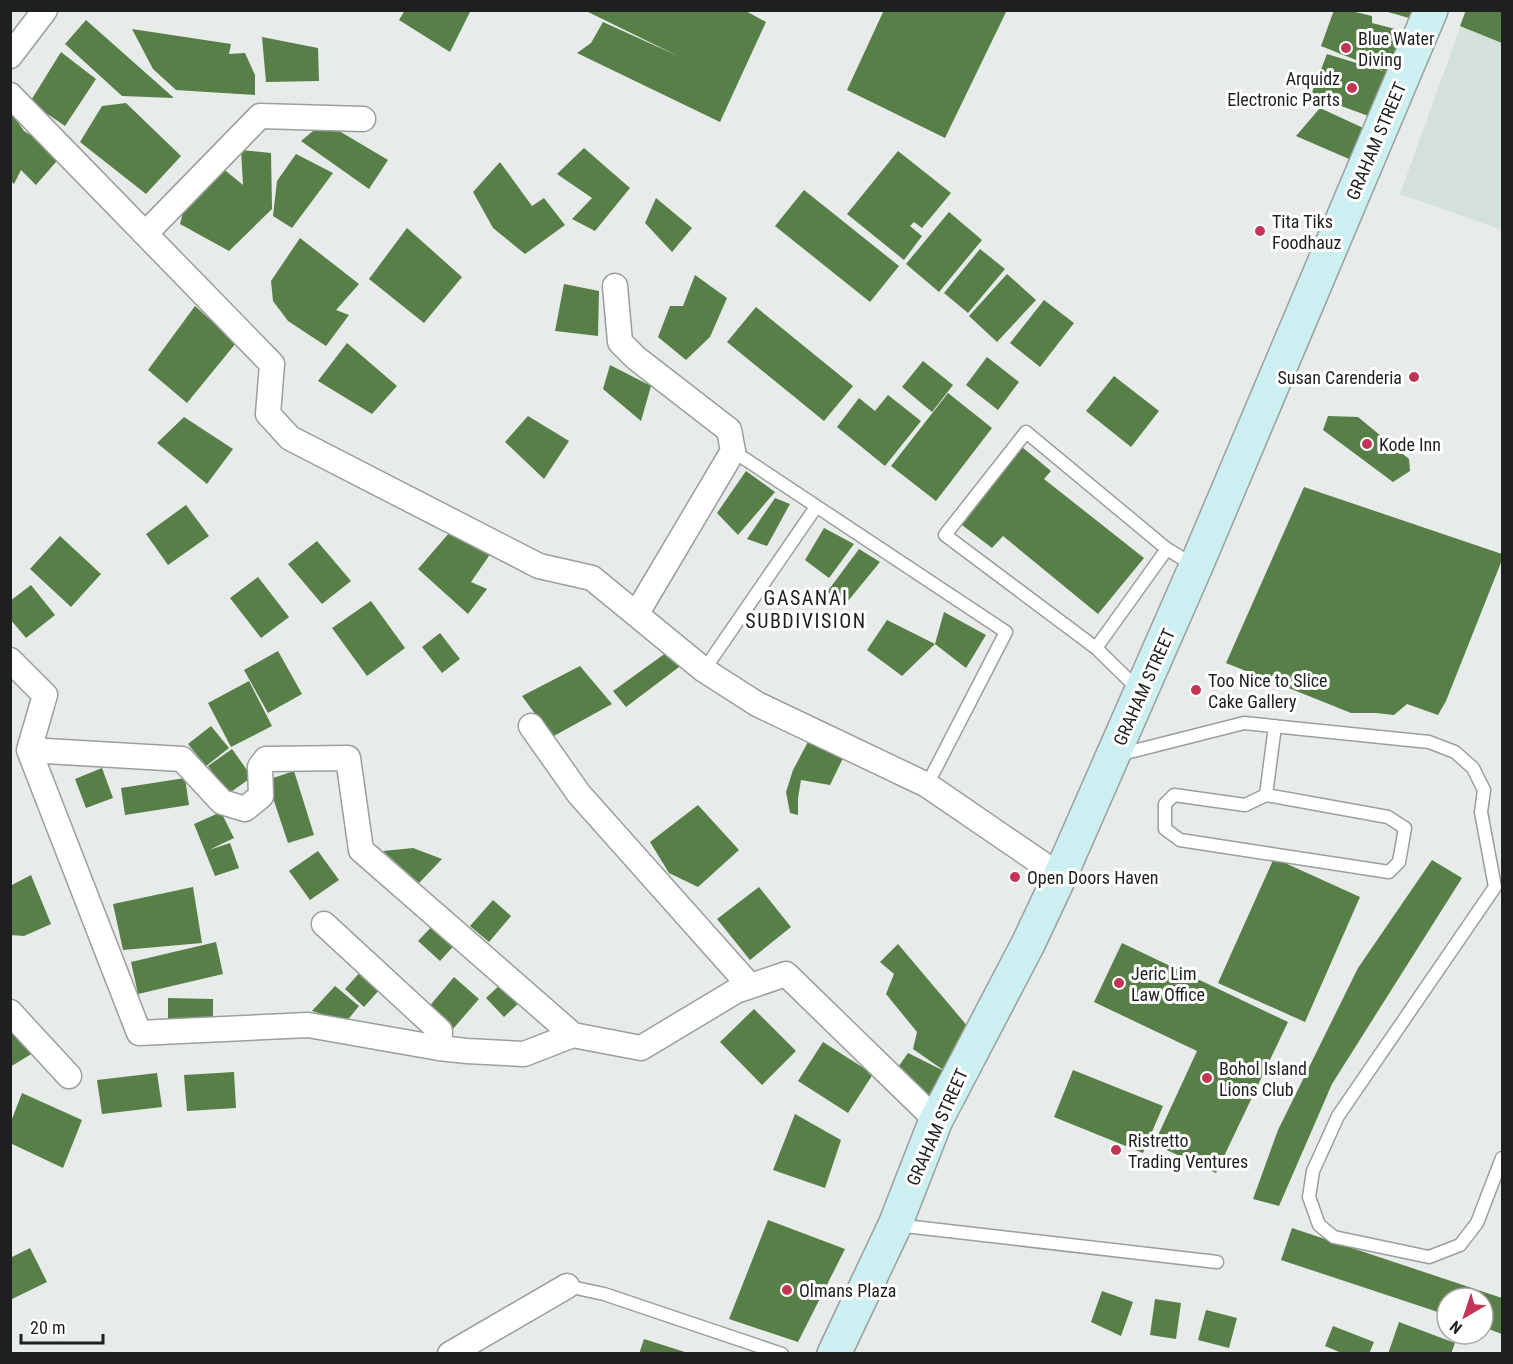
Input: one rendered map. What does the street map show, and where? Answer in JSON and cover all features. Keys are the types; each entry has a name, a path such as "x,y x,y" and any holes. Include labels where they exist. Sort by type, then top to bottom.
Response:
{"main road":[{"name":"GRAHAM STREET","path":"834,1353 895,1225 936,1120 1028,944 1060,876 1196,566 1431,10"}],"street":[{"path":"10,56 45,10"},
{"path":"10,95 272,364 268,414 291,438 539,566 592,578 704,670 756,704 927,785 1060,876"},
{"path":"146,233 260,116 363,119"},
{"path":"615,286 620,342 636,358 729,430 733,452 637,613"},
{"path":"10,660 45,695 29,750 139,1033 308,1025 439,1048 524,1053 573,1035"},
{"path":"531,726 579,794 750,986"},
{"path":"29,750 182,759 222,802 245,809 261,796 260,767 266,759 348,758 361,850 573,1035 641,1048 736,991 786,974 936,1120"},
{"path":"324,924 440,1031 439,1048"},
{"path":"10,1012 69,1076"},
{"path":"450,1353 567,1286"}],"lane":[{"path":"1140,692 1096,648 945,535 1026,432 1167,549 1196,566"},
{"path":"733,452 1006,632 927,785"},
{"path":"704,670 816,507"},
{"path":"1096,648 1167,549"},
{"path":"1113,756 1244,723 1429,742 1455,752 1473,768 1484,790 1481,812 1499,887 1338,1116 1312,1171 1309,1197 1319,1225 1334,1237 1429,1257 1460,1245 1477,1223 1503,1158"},
{"path":"1266,795 1275,726"},
{"path":"1174,795 1245,805 1266,795 1388,817 1405,828 1399,862 1389,872 1180,840 1165,829 1165,804 1174,795"},
{"path":"895,1225 1217,1262"},
{"path":"567,1286 604,1294 782,1353"}],"shaded area":[{"path":"1466,11 1502,11 1502,230 1400,194"}],"building":[{"path":"405,10 471,10 450,52 399,20"},
{"path":"584,10 744,10 766,22 720,122 577,53 591,43 603,22 678,56"},
{"path":"884,10 1007,10 945,138 847,90"},
{"path":"1334,10 1347,10 1372,16 1372,23 1411,33 1374,118 1311,95 1327,54 1386,72 1321,46"},
{"path":"1381,10 1413,10 1409,18"},
{"path":"1466,10 1502,10 1502,43 1460,26"},
{"path":"86,20 174,98 122,96 65,44"},
{"path":"132,29 231,44 229,54 245,53 255,75 255,95 176,90 153,69"},
{"path":"262,37 318,48 319,81 266,82"},
{"path":"61,52 96,79 65,126 30,102"},
{"path":"126,103 181,156 146,194 80,142 102,106"},
{"path":"1320,108 1372,132 1349,159 1296,136"},
{"path":"10,111 24,131 62,155 36,185 21,170 14,184 10,180"},
{"path":"324,122 388,160 369,189 301,141"},
{"path":"584,148 630,188 595,231 572,219 592,198 557,174"},
{"path":"241,150 271,153 272,209 229,251 180,224 186,201 221,167 243,185"},
{"path":"898,151 951,193 922,228 914,222 910,226 922,236 904,260 847,214"},
{"path":"296,154 333,173 292,228 273,216 277,181"},
{"path":"500,162 532,206 544,198 565,225 525,254 493,228 473,192"},
{"path":"804,190 899,266 870,302 775,226"},
{"path":"656,198 692,228 672,252 645,223"},
{"path":"949,212 982,240 939,292 906,264"},
{"path":"407,228 462,277 424,323 369,279"},
{"path":"300,238 359,284 336,310 349,315 326,346 288,321 273,301 271,281"},
{"path":"980,249 1005,269 968,313 944,293"},
{"path":"1007,274 1036,300 997,342 969,316"},
{"path":"695,275 727,298 710,337 686,360 658,337 670,306 683,306"},
{"path":"564,284 599,291 598,336 555,331"},
{"path":"1044,300 1074,323 1040,367 1010,343"},
{"path":"195,306 236,343 187,403 148,370"},
{"path":"756,307 853,386 824,421 727,342"},
{"path":"347,343 397,386 372,414 318,381"},
{"path":"987,357 1019,382 998,410 966,385"},
{"path":"923,361 953,385 932,412 902,387"},
{"path":"610,365 651,386 641,421 603,389"},
{"path":"1114,376 1159,411 1131,447 1086,411"},
{"path":"948,393 992,428 936,501 891,466"},
{"path":"888,395 921,421 885,466 837,427 859,398 875,411"},
{"path":"528,416 569,441 544,479 505,442"},
{"name":"Kode Inn","path":"1328,416 1358,417 1409,459 1410,471 1393,482 1323,430"},
{"path":"184,417 233,449 207,484 157,443"},
{"path":"1022,447 1051,471 1044,479 1144,558 1098,614 1003,536 992,548 962,525"},
{"path":"746,471 775,492 738,535 717,513"},
{"path":"1304,487 1502,554 1502,560 1446,701 1438,715 1407,704 1394,715 1351,713 1226,663"},
{"path":"775,498 790,504 767,546 747,539"},
{"path":"186,505 209,536 168,565 146,534"},
{"path":"824,528 854,544 829,578 805,560"},
{"path":"450,532 493,550 471,582 487,589 468,614 418,569"},
{"path":"60,536 101,574 71,607 30,569"},
{"path":"317,541 351,581 322,604 288,564"},
{"path":"859,549 880,562 848,601 827,592"},
{"path":"258,577 289,617 261,638 230,598"},
{"path":"31,585 55,615 26,638 10,619 10,601"},
{"path":"371,601 405,648 367,676 332,628"},
{"path":"944,612 986,635 966,668 935,644"},
{"path":"887,620 935,644 902,676 867,650"},
{"path":"440,633 460,659 442,673 422,647"},
{"path":"670,650 683,664 626,707 613,691"},
{"path":"278,651 302,694 268,713 244,670"},
{"path":"580,666 612,704 552,737 522,696"},
{"path":"249,681 272,726 231,747 208,703"},
{"path":"211,726 229,748 206,766 188,744"},
{"path":"810,738 845,754 830,785 801,780 798,815 790,813 786,792 793,770"},
{"path":"232,749 252,777 228,794 208,766"},
{"path":"102,768 113,798 86,808 75,779"},
{"path":"294,771 314,835 288,843 267,780"},
{"path":"185,778 189,805 125,815 121,788"},
{"path":"698,805 739,850 698,887 669,873 650,842"},
{"path":"221,812 234,838 209,850 230,843 239,868 215,876 194,824"},
{"path":"413,848 442,859 419,883 383,851"},
{"path":"318,851 339,880 310,900 289,871"},
{"path":"1274,858 1360,897 1305,1022 1218,983"},
{"path":"1432,860 1462,878 1332,1084 1279,1206 1253,1199 1278,1130 1358,968"},
{"path":"31,875 51,924 24,936 10,935 10,886"},
{"path":"193,887 202,943 123,950 113,904"},
{"path":"759,887 791,927 750,960 717,919"},
{"path":"493,900 511,916 489,942 470,926"},
{"path":"438,920 459,940 440,961 418,941"},
{"path":"216,942 223,974 138,994 131,962"},
{"path":"1122,943 1288,1022 1216,1173 1154,1144 1197,1051 1094,1002"},
{"path":"898,944 969,1028 946,1072 913,1049 917,1032 886,994 894,974 880,962"},
{"path":"362,970 381,988 364,1007 345,989"},
{"path":"454,977 479,999 452,1030 427,1009"},
{"path":"503,982 521,1001 504,1017 486,998"},
{"path":"335,986 359,1006 346,1022 312,1011"},
{"path":"168,998 213,999 213,1020 168,1019"},
{"path":"754,1009 796,1051 762,1085 720,1042"},
{"path":"10,1025 33,1053 10,1067"},
{"path":"823,1042 873,1074 848,1113 798,1081"},
{"path":"908,1053 946,1072 927,1102 896,1070"},
{"path":"1073,1070 1163,1106 1143,1153 1054,1117"},
{"path":"234,1072 236,1108 187,1111 184,1075"},
{"path":"157,1073 162,1107 102,1114 97,1080"},
{"path":"22,1093 82,1120 63,1168 10,1143 10,1124"},
{"path":"795,1114 841,1140 825,1188 773,1170"},
{"path":"768,1220 845,1249 798,1342 729,1319"},
{"path":"1292,1228 1466,1286 1435,1286 1435,1311 1281,1260"},
{"path":"30,1248 47,1282 10,1300 10,1258"},
{"path":"1102,1291 1133,1302 1121,1336 1091,1322"},
{"path":"1495,1296 1502,1298 1502,1334 1495,1331"},
{"path":"1155,1299 1181,1303 1176,1339 1150,1335"},
{"path":"1206,1310 1237,1318 1229,1348 1198,1340"},
{"path":"1399,1322 1435,1336 1435,1346 1454,1346 1451,1354 1388,1354"},
{"path":"1333,1326 1374,1342 1369,1354 1344,1354 1325,1346"},
{"path":"644,1339 688,1353 688,1354 639,1354"}],"place":[{"name":"Blue Water Diving","path":"1346,48"},
{"name":"Arquidz Electronic Parts","path":"1352,88"},
{"name":"Tita Tiks Foodhauz","path":"1260,231"},
{"name":"Susan Carenderia","path":"1414,377"},
{"name":"Kode Inn","path":"1367,444"},
{"name":"Too Nice to Slice Cake Gallery","path":"1196,690"},
{"name":"Open Doors Haven","path":"1015,877"},
{"name":"Jeric Lim Law Office","path":"1119,983"},
{"name":"Bohol Island Lions Club","path":"1207,1078"},
{"name":"Ristretto Trading Ventures","path":"1116,1150"},
{"name":"Olmans Plaza","path":"787,1290"}],"district":[{"name":"GASANAI SUBDIVISION","path":"806,610"}]}
